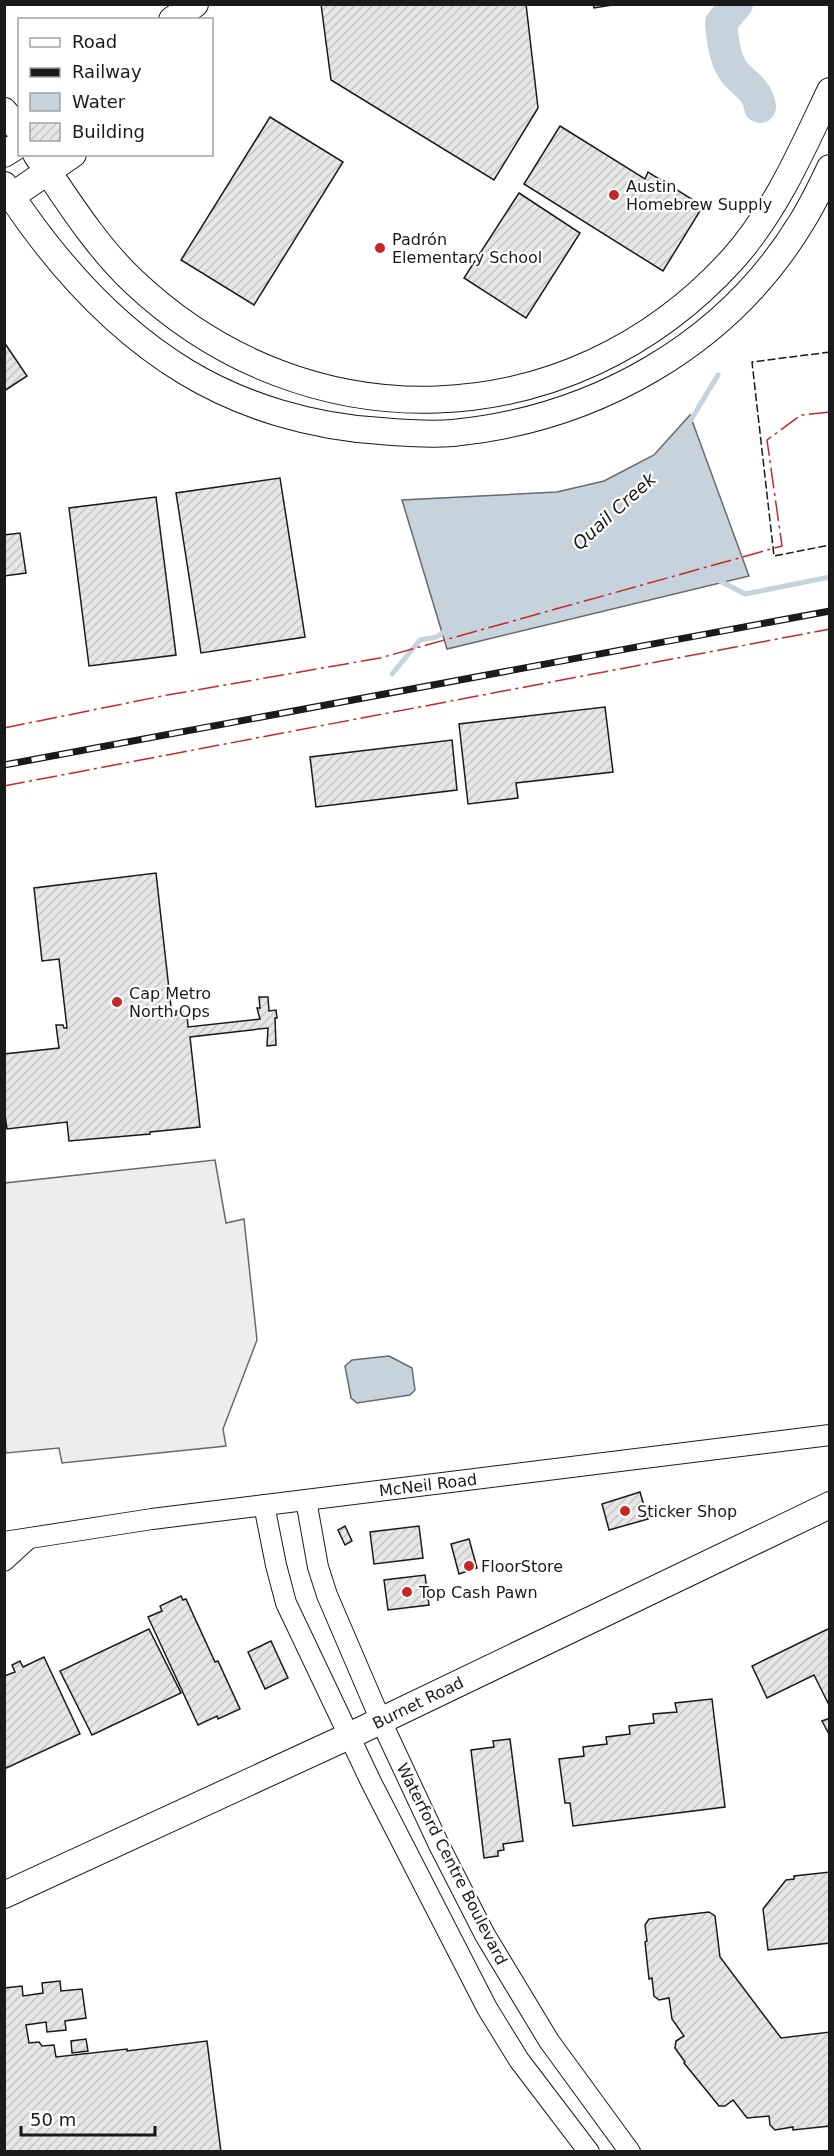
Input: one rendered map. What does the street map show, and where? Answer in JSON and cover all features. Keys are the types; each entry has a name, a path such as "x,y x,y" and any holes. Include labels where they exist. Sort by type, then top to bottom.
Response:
{"main road":[{"path":"175,18 195,4"},
{"path":"193,18 203,4"},
{"path":"42,163 82,221 133,281 204,338 268,370 343,392 368,397 408,400 450,400 488,396 560,377 613,353 682,308 733,258 764,218 790,175 830,91"},
{"path":"4,111 18,128"},
{"path":"4,153 18,145"},
{"path":"66,156 42,163 7,194 72,278 130,333 156,352 195,378 245,401 289,416 335,426 393,432 450,433 520,422 570,409 662,364 697,339 730,310 780,255 807,213 830,168"},
{"path":"764,218 792,237"},
{"path":"706,285 730,310"},
{"path":"335,426 343,392"},
{"name":"Burnet Road","path":"4,1895 350,1736 830,1505"}],"street":[{"name":"McNeil Road","path":"4,1542 152,1519 830,1435"},
{"name":"Waterford Centre Boulevard","path":"306,1500 318,1567 327,1595 381,1721 439,1845 485,1935 549,2041 630,2151"},
{"path":"264,1505 286,1603 446,1930 487,2008 519,2060 589,2151"},
{"path":"4,1561 28,1539"}],"shaded area":[{"path":"215,1160 226,1223 244,1219 257,1340 223,1429 226,1446 62,1463 59,1448 6,1453 4,1438 5,1183"}],"water":[{"path":"690,415 749,576 447,649 402,500 557,492 604,481 654,455"},
{"path":"389,1356 412,1368 415,1390 410,1395 357,1403 351,1398 345,1366 352,1360"}],"building":[{"path":"321,4 526,4 538,108 494,180 331,80"},
{"path":"593,4 619,4 594,8"},
{"path":"270,117 343,162 254,305 181,260"},
{"name":"Austin Homebrew Supply","path":"560,126 645,179 648,172 703,206 663,271 524,184"},
{"path":"519,193 580,233 526,318 464,278"},
{"path":"4,342 27,376 4,391"},
{"path":"280,478 305,637 201,653 176,493"},
{"path":"156,497 176,655 89,666 69,508"},
{"path":"20,533 26,573 4,576 4,535"},
{"path":"605,707 613,772 516,783 518,798 468,804 459,724"},
{"path":"452,740 457,790 316,807 310,757"},
{"name":"Cap Metro North Ops","path":"156,873 172,1016 176,1015 176,1011 183,1011 183,1014 187,1014 188,1027 260,1019 257,1008 260,1008 259,997 268,997 269,1011 276,1010 276,1045 267,1046 268,1028 190,1037 200,1127 69,1141 67,1122 7,1129 4,1108 4,1054 59,1048 56,1025 63,1025 67,1028 59,959 42,961 34,888"},
{"name":"Sticker Shop","path":"640,1492 648,1519 609,1530 602,1504"},
{"path":"345,1526 352,1541 345,1545 338,1530"},
{"path":"419,1526 423,1558 374,1564 370,1532"},
{"path":"469,1539 477,1568 459,1574 451,1544"},
{"name":"Top Cash Pawn","path":"425,1575 429,1605 388,1610 384,1580"},
{"path":"181,1596 183,1600 186,1599 240,1709 198,1725 148,1617 162,1611 160,1606"},
{"path":"830,1628 830,1707 814,1675 767,1698 752,1666"},
{"path":"149,1629 181,1693 92,1735 60,1671"},
{"path":"271,1641 288,1678 265,1689 248,1652"},
{"path":"44,1657 80,1734 4,1769 4,1676 15,1672 12,1665 20,1661 23,1667"},
{"path":"712,1699 725,1807 573,1826 570,1803 565,1803 559,1759 584,1756 583,1747 607,1744 606,1737 630,1734 629,1726 654,1723 653,1714 677,1712 675,1703"},
{"path":"830,1718 830,1736 822,1721"},
{"path":"510,1739 523,1841 503,1844 504,1850 498,1851 498,1856 484,1858 471,1750 494,1747 493,1741"},
{"path":"830,1872 830,1943 768,1950 763,1909 786,1880 794,1879 794,1876"},
{"path":"709,1912 715,1916 720,1957 781,2038 830,2032 830,2126 775,2130 770,2125 769,2116 747,2118 733,2100 725,2106 719,2106 684,2063 675,2048 676,2041 684,2036 672,2019 669,1998 659,2000 654,1996 652,1978 649,1979 645,1925 649,1919"},
{"path":"60,1981 61,1991 82,1989 86,2018 65,2021 66,2030 47,2032 46,2022 26,2025 29,2043 39,2042 42,2046 54,2045 56,2057 207,2041 221,2152 4,2152 4,1988 22,1986 23,1996 43,1993 42,1983"},
{"path":"86,2039 88,2051 72,2053 71,2041"}],"waterway":[{"name":"Quail Creek","path":"737,4 721,23 725,50 733,71 755,94 760,107"},
{"name":"Quail Creek","path":"689,423 718,375"},
{"path":"716,579 745,594 830,577"},
{"name":"Quail Creek","path":"392,674 420,640 437,637 446,630"}],"railway":[{"path":"4,765 830,611"}],"fence":[{"path":"830,352 752,362 774,556 830,545"}],"power":[{"path":"4,728 162,696 380,658 782,546 767,440 801,415 830,412"},
{"path":"4,786 830,629"}],"place":[{"name":"Austin Homebrew Supply","path":"614,195"},
{"name":"Padrón Elementary School","path":"380,248"},
{"name":"Cap Metro North Ops","path":"117,1002"},
{"name":"Sticker Shop","path":"625,1511"},
{"name":"FloorStore","path":"469,1566"},
{"name":"Top Cash Pawn","path":"407,1592"}]}
